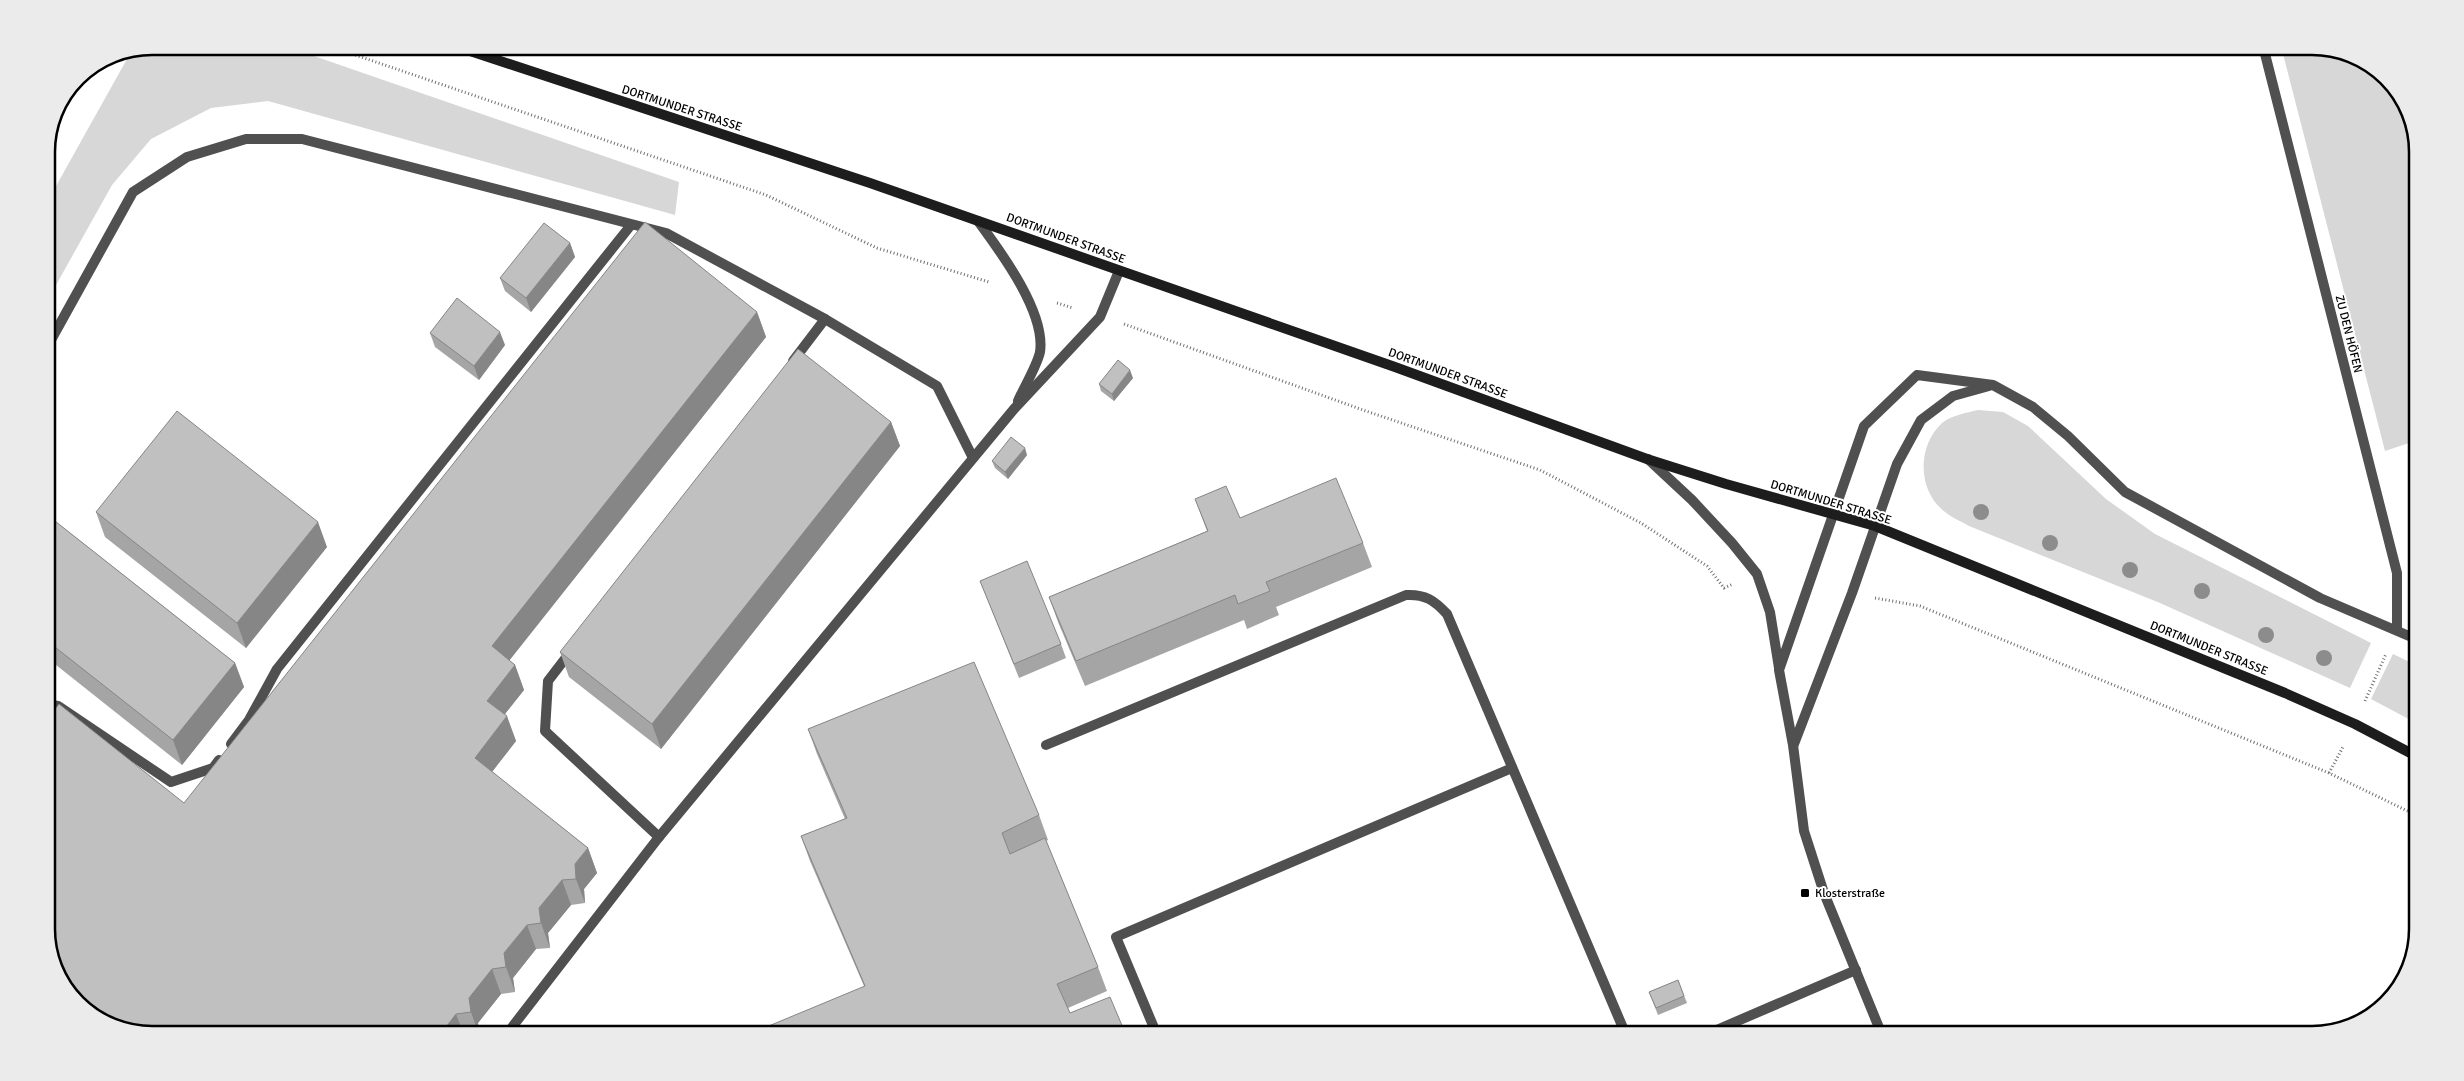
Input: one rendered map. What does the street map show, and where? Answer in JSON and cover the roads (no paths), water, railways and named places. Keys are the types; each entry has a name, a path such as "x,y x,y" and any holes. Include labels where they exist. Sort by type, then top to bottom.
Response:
{"main road":[{"name":"DORTMUNDER STRASSE","path":"482,55 978,221 1395,367 1647,459 1876,526 2286,693 2354,724 2409,753"}],"street":[{"name":"ZU DEN HÖFEN","path":"2265,55 2397,573 2396,630"},
{"path":"55,333 134,192 187,157 246,139 302,139 666,234 825,319 937,386 973,458"},
{"path":"978,221 1000,250 1024,293 1038,324 1040,352 1014,409"},
{"path":"55,706 171,782 213,768 249,720 277,669 630,225"},
{"path":"513,1026 659,837 1014,409 1100,317 1119,271"},
{"path":"789,366 825,319"},
{"path":"1780,670 1864,426 1917,375 1993,384 2033,406 2068,436 2125,492 2320,598 2409,635"},
{"path":"1793,745 1852,593 1897,464 1921,420 1952,396 1993,384"},
{"path":"1647,459 1692,500 1732,543 1757,574 1770,612 1793,745 1804,830 1824,893 1878,1026"},
{"path":"1046,744 1406,595 1422,594 1436,602 1446,614 1622,1026"},
{"path":"578,642 548,681 545,731 659,837"},
{"path":"1153,1026 1116,937 1512,768"},
{"path":"1726,1026 1856,970"}],"place":[{"name":"Klosterstraße","path":"1805,893"}]}
